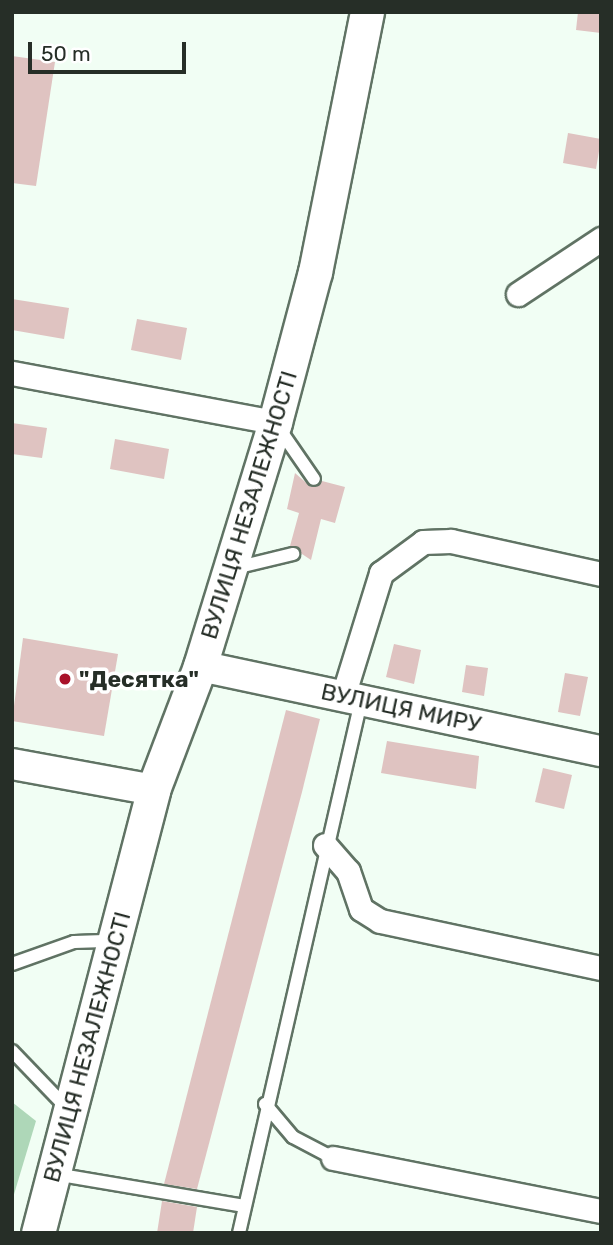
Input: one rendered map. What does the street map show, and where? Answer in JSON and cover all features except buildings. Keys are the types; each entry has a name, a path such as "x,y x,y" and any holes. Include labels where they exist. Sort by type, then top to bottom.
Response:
{"main road":[{"name":"ВУЛИЦЯ НЕЗАЛЕЖНОСТІ","path":"38,1233 116,941 153,790 200,666 275,422 315,272 367,12"}],"street":[{"path":"518,293 601,239"},
{"path":"12,373 275,422"},
{"path":"352,698 381,573 423,542 451,541 601,574"},
{"name":"ВУЛИЦЯ МИРУ","path":"200,666 601,751"},
{"path":"12,764 153,790"},
{"path":"325,845 348,872 361,909 380,921 601,968"},
{"path":"332,1158 601,1211"}],"lane":[{"path":"275,422 314,479"},
{"path":"231,569 293,554"},
{"path":"239,1233 265,1104 325,845 352,698"},
{"path":"12,964 75,942 116,941"},
{"path":"12,1051 53,1087 70,1114"},
{"path":"265,1104 293,1138 332,1158"},
{"path":"54,1174 244,1206"}],"green space":[{"path":"12,1102 36,1121 12,1201"}],"place":[{"name":"\"Десятка\"","path":"65,679"}]}
